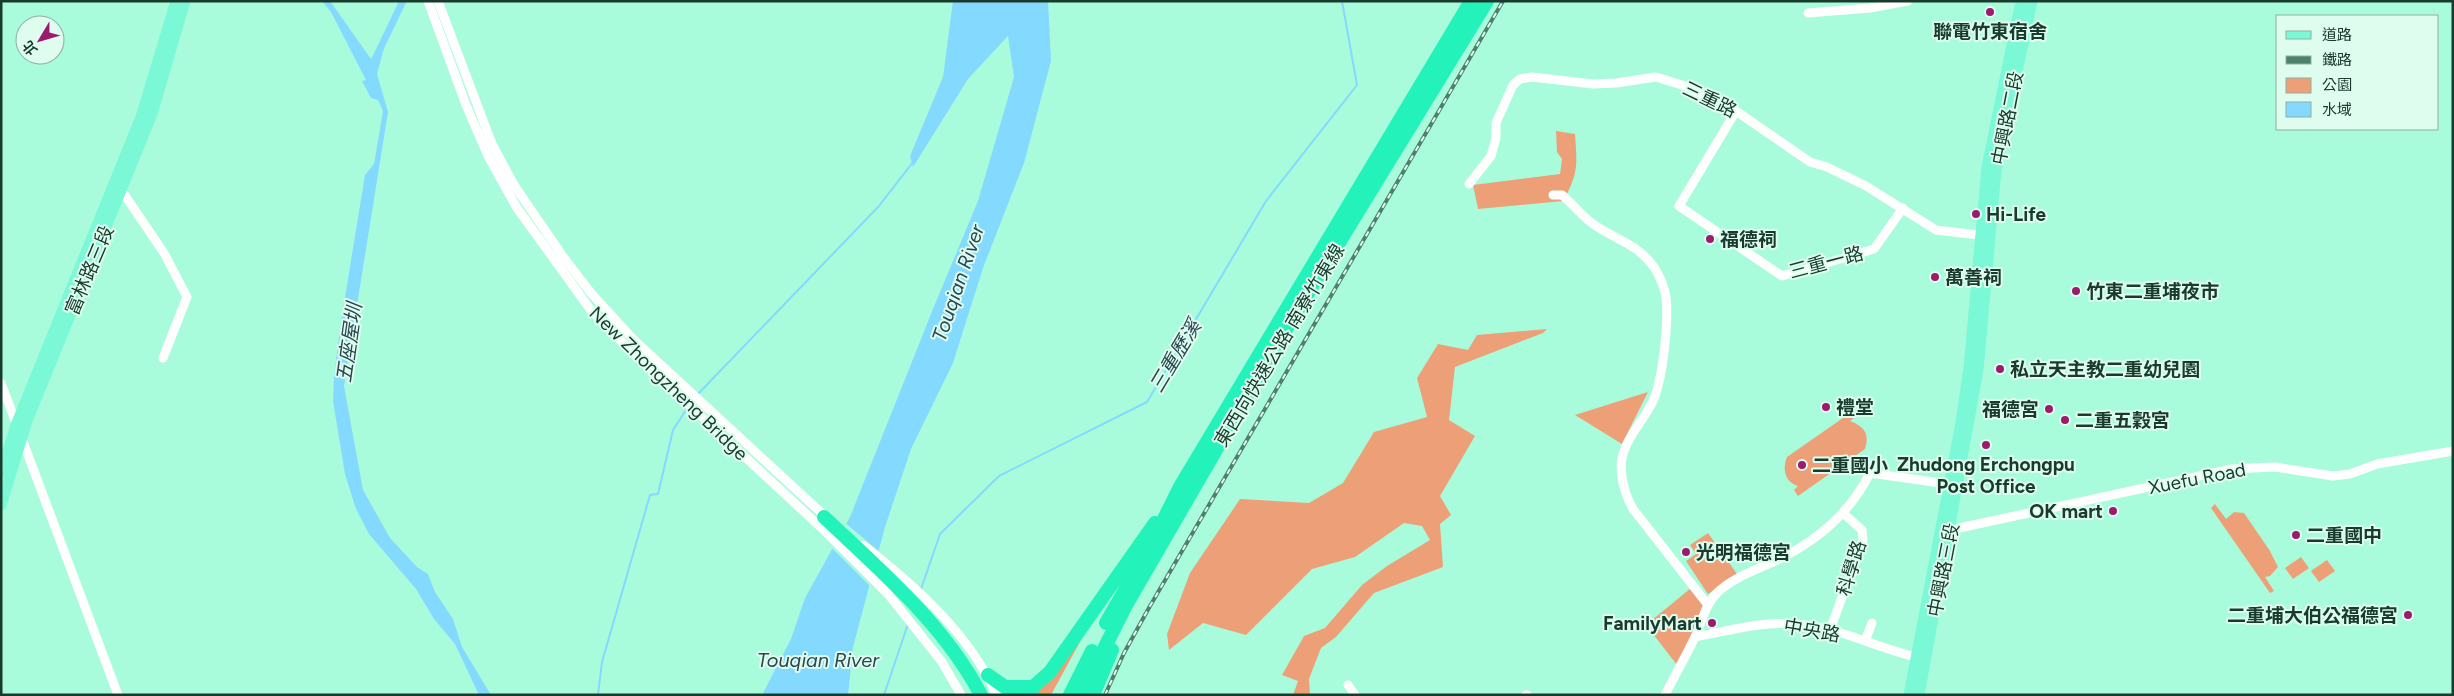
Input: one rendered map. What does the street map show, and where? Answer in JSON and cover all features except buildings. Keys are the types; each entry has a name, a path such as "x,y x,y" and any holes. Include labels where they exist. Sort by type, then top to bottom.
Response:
{"highway":[{"name":"東西向快速公路 南寮竹東線","path":"1070,695 1116,603 1153,541 1181,485 1471,1"},
{"name":"東西向快速公路 南寮竹東線","path":"1081,695 1102,649 1283,334 1487,1"},
{"path":"988,675 1005,687 1029,691 1050,672 1181,485"},
{"path":"824,517 926,616 956,654 981,695"},
{"path":"1093,695 1144,578"}],"main road":[{"path":"172,36 176,1"},
{"path":"172,36 185,1"},
{"path":"1910,695 1921,658 1954,485 1985,236 1987,167 2021,1"},
{"name":"中興路二段","path":"1985,236 1996,170 2032,1"},
{"name":"富林路三段","path":"1,505 22,437 152,114 172,36"},
{"name":"富林路三段","path":"1,473 16,425 118,179 172,36"},
{"path":"1919,695 1921,658"}],"street":[{"name":"New Zhongzheng Bridge","path":"428,1 466,105 488,156 517,208 590,309 631,351 827,533 888,594 942,662 961,695"},
{"name":"New Zhongzheng Bridge","path":"438,1 492,144 514,185 564,258 597,300 633,339 824,517 903,578 961,638 988,675 996,695"},
{"path":"1808,13 1908,1"},
{"name":"三重路","path":"1469,184 1491,156 1496,138 1496,123 1513,86 1520,79 1532,77 1593,84 1616,83 1656,77 1685,86 1736,111 1810,162 1828,167 1866,186 1936,230 1985,236"},
{"name":"三重一路","path":"1736,111 1679,206 1782,276 1874,249 1903,208"},
{"path":"122,191 164,253 187,297 163,358"},
{"path":"1553,195 1562,195 1594,224 1635,247 1649,261 1659,276 1665,292 1667,308 1661,378 1654,400 1622,455 1623,482 1627,499 1633,509 1708,605"},
{"path":"1,383 118,695"},
{"name":"Xuefu Road","path":"1946,529 2232,469 2275,467 2333,476 2350,474 2383,463 2453,451"},
{"path":"1665,695 1695,637 1708,605 1718,592 1734,581 1810,543 1843,513 1860,492 1870,472 1954,485"},
{"name":"科學路","path":"1830,630 1864,540 1862,530 1843,513"},
{"name":"中央路","path":"1695,637 1773,623 1796,624 1830,630 1921,658"},
{"path":"1865,641 1872,623"},
{"path":"1348,685 1355,695"}],"green space":[{"path":"1556,131 1575,134 1576,168 1572,183 1563,201 1478,209 1473,185 1560,174 1562,159 1557,152"},
{"path":"1547,329 1543,333 1455,367 1449,420 1475,436 1440,496 1451,515 1440,524 1443,567 1374,593 1336,637 1321,648 1309,679 1310,695 1293,695 1298,681 1282,675 1304,636 1325,628 1362,585 1387,566 1430,540 1422,526 1404,523 1355,557 1312,569 1246,635 1203,623 1169,650 1167,634 1190,573 1240,499 1309,503 1343,483 1374,432 1427,417 1417,378 1438,344 1468,350 1477,335"},
{"path":"1648,392 1622,444 1575,415"},
{"path":"1853,411 1857,416 1850,421 1859,425 1865,431 1867,439 1865,449 1798,496 1794,490 1798,486 1787,478 1785,466 1787,457"},
{"path":"2215,504 2226,519 2234,512 2244,513 2270,551 2278,567 2270,576 2265,577 2274,591 2270,593 2211,508"},
{"path":"1708,533 1737,574 1708,594 1686,561 1696,554 1690,545"},
{"path":"2301,557 2309,568 2293,579 2285,568"},
{"path":"2327,560 2335,571 2319,582 2311,571"},
{"path":"1691,588 1703,605 1691,637 1677,665 1646,625"},
{"path":"1088,627 1051,695 1029,695"}],"water":[{"name":"五座屋圳","path":"322,1 330,1 371,59 381,41 384,48 377,74 388,112 344,386 363,490 390,538 417,567 428,574 435,592 453,619 462,647 491,695 479,695 455,644 434,619 416,589 369,534 356,509 345,474 333,401 334,376 365,175 374,164 383,111 378,100 371,98 362,81 366,80 331,12"},
{"name":"Touqian River","path":"953,1 1048,1 1051,61 1024,163 983,268 953,363 911,449 885,527 853,647 848,695 762,695 791,639 805,598 850,517 978,201 1014,77 1008,36 968,79 913,167 910,156 943,77"}],"pier":[{"path":"844,522 881,553 872,588 831,547"}],"waterway":[{"path":"378,53 403,1"},
{"name":"三重歷溪","path":"921,589 940,534 999,476 1147,402 1266,201 1357,85 1342,1"},
{"path":"697,395 879,206 913,162"},
{"path":"598,695 602,662 650,495 658,494 673,430 688,407"},
{"name":"三重歷溪","path":"884,695 908,624"}],"railway":[{"path":"1105,695 1124,653 1150,606 1503,1"}],"place":[{"name":"聯電竹東宿舍","path":"1990,12"},
{"name":"Hi-Life","path":"1976,214"},
{"name":"福德祠","path":"1710,239"},
{"name":"萬善祠","path":"1935,277"},
{"name":"竹東二重埔夜市","path":"2076,291"},
{"name":"私立天主教二重幼兒園","path":"2000,369"},
{"name":"禮堂","path":"1826,407"},
{"name":"福德宮","path":"2049,409"},
{"name":"二重五穀宮","path":"2065,420"},
{"name":"Zhudong Erchongpu Post Office","path":"1986,445"},
{"name":"二重國小","path":"1802,465"},
{"name":"OK mart","path":"2113,511"},
{"name":"二重國中","path":"2296,535"},
{"name":"光明福德宮","path":"1686,552"},
{"name":"二重埔大伯公福德宮","path":"2408,615"},
{"name":"FamilyMart","path":"1712,623"}]}
